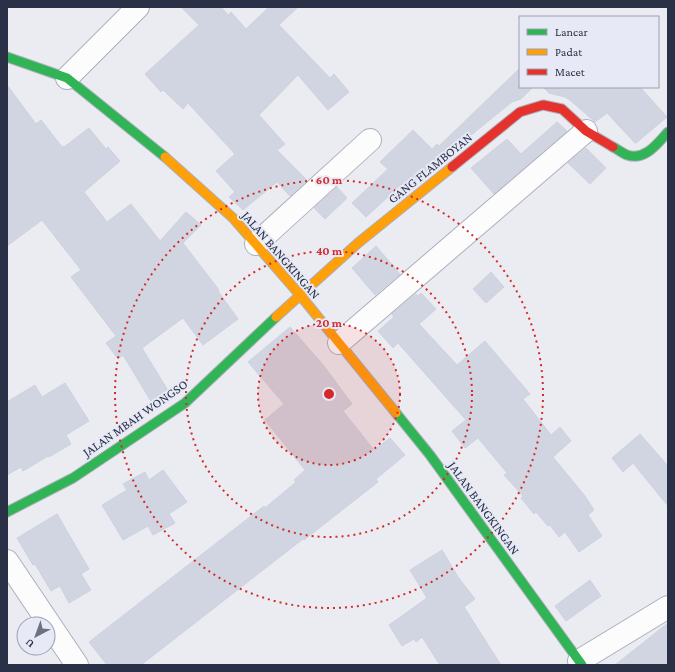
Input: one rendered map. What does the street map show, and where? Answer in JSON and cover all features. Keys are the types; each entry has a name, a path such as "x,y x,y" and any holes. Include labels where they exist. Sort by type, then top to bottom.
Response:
{"street":[{"path":"67,78 138,7"},
{"name":"JALAN BANGKINGAN","path":"7,57 67,78 150,144 233,218 300,295 430,455 580,663"},
{"name":"GANG FLAMBOYAN","path":"300,295 358,242 520,112 543,105 562,109 586,131 627,155 640,156 650,151 668,132"},
{"path":"339,343 586,131"},
{"path":"256,244 370,140"},
{"name":"JALAN MBAH WONGSO","path":"7,512 73,478 185,402 300,295"},
{"path":"7,561 77,665"},
{"path":"580,663 668,607"}],"building":[{"path":"181,7 221,7 228,15 231,12 246,29 269,7 298,7 279,25 330,78 334,74 349,92 328,110 298,75 259,115 285,144 277,150 307,180 290,196 277,182 243,210 229,197 235,192 216,171 235,154 188,103 183,109 163,90 161,92 145,74 199,25"},
{"path":"519,69 519,88 532,88 521,99 512,102 407,187 403,183 366,217 352,203 388,169 380,162 413,130 432,149 437,144 439,146"},
{"path":"7,85 36,124 41,120 62,147 89,128 106,149 108,147 120,161 84,192 107,222 131,204 160,241 186,212 201,225 183,243 219,290 218,291 238,319 203,345 183,318 142,348 172,397 155,408 123,355 118,359 106,343 116,336 71,277 81,270 42,220 7,246"},
{"path":"544,88 641,88 667,117 635,143 607,113 595,122 570,100 565,97 549,93"},
{"path":"557,122 567,131 494,194 471,168 507,139 521,154"},
{"path":"586,148 606,168 590,184 568,163"},
{"path":"337,187 347,198 325,219 314,208"},
{"path":"376,246 400,274 375,295 352,268"},
{"path":"491,272 504,287 486,303 473,289"},
{"path":"421,293 436,309 419,324 457,365 485,341 530,394 523,399 551,435 560,427 571,441 553,457 585,496 594,510 588,515 602,536 579,552 565,532 559,537 550,525 548,526 536,512 534,514 521,498 523,496 504,475 507,473 478,438 465,448 452,431 466,420 398,343 393,348 378,331 394,317 392,314 416,294 418,296"},
{"path":"290,327 324,366 352,404 343,411 374,450 390,438 405,455 376,479 378,482 141,665 107,665 89,642 264,506 265,508 296,482 294,480 305,470 265,420 284,404 248,362"},
{"path":"65,383 89,421 66,435 71,444 23,471 21,467 7,475 7,402 35,385 42,397"},
{"path":"640,434 668,466 668,506 633,463 623,472 612,458"},
{"path":"163,470 187,502 169,514 175,523 153,535 148,526 123,540 102,505 127,490 123,484 145,472 149,480"},
{"path":"57,514 89,569 81,574 91,590 69,603 60,586 51,591 17,538"},
{"path":"442,550 458,577 475,599 464,607 501,665 440,665 422,637 416,642 414,639 402,646 389,625 427,598 410,570"},
{"path":"590,580 601,596 566,621 555,606"},
{"path":"668,623 668,665 615,665"}],"traffic: fast":[{"path":"7,57 67,78 165,157"},
{"path":"613,147 627,155 639,156 650,150 668,132"},
{"path":"7,512 73,478 185,403 276,317"},
{"path":"396,413 430,455 582,665"}],"traffic: slow":[{"path":"165,157 233,218 300,295 396,413"},
{"path":"276,317 358,243 452,167"}],"traffic: jam":[{"path":"452,167 520,112 543,105 562,109 586,131 613,147"}]}
